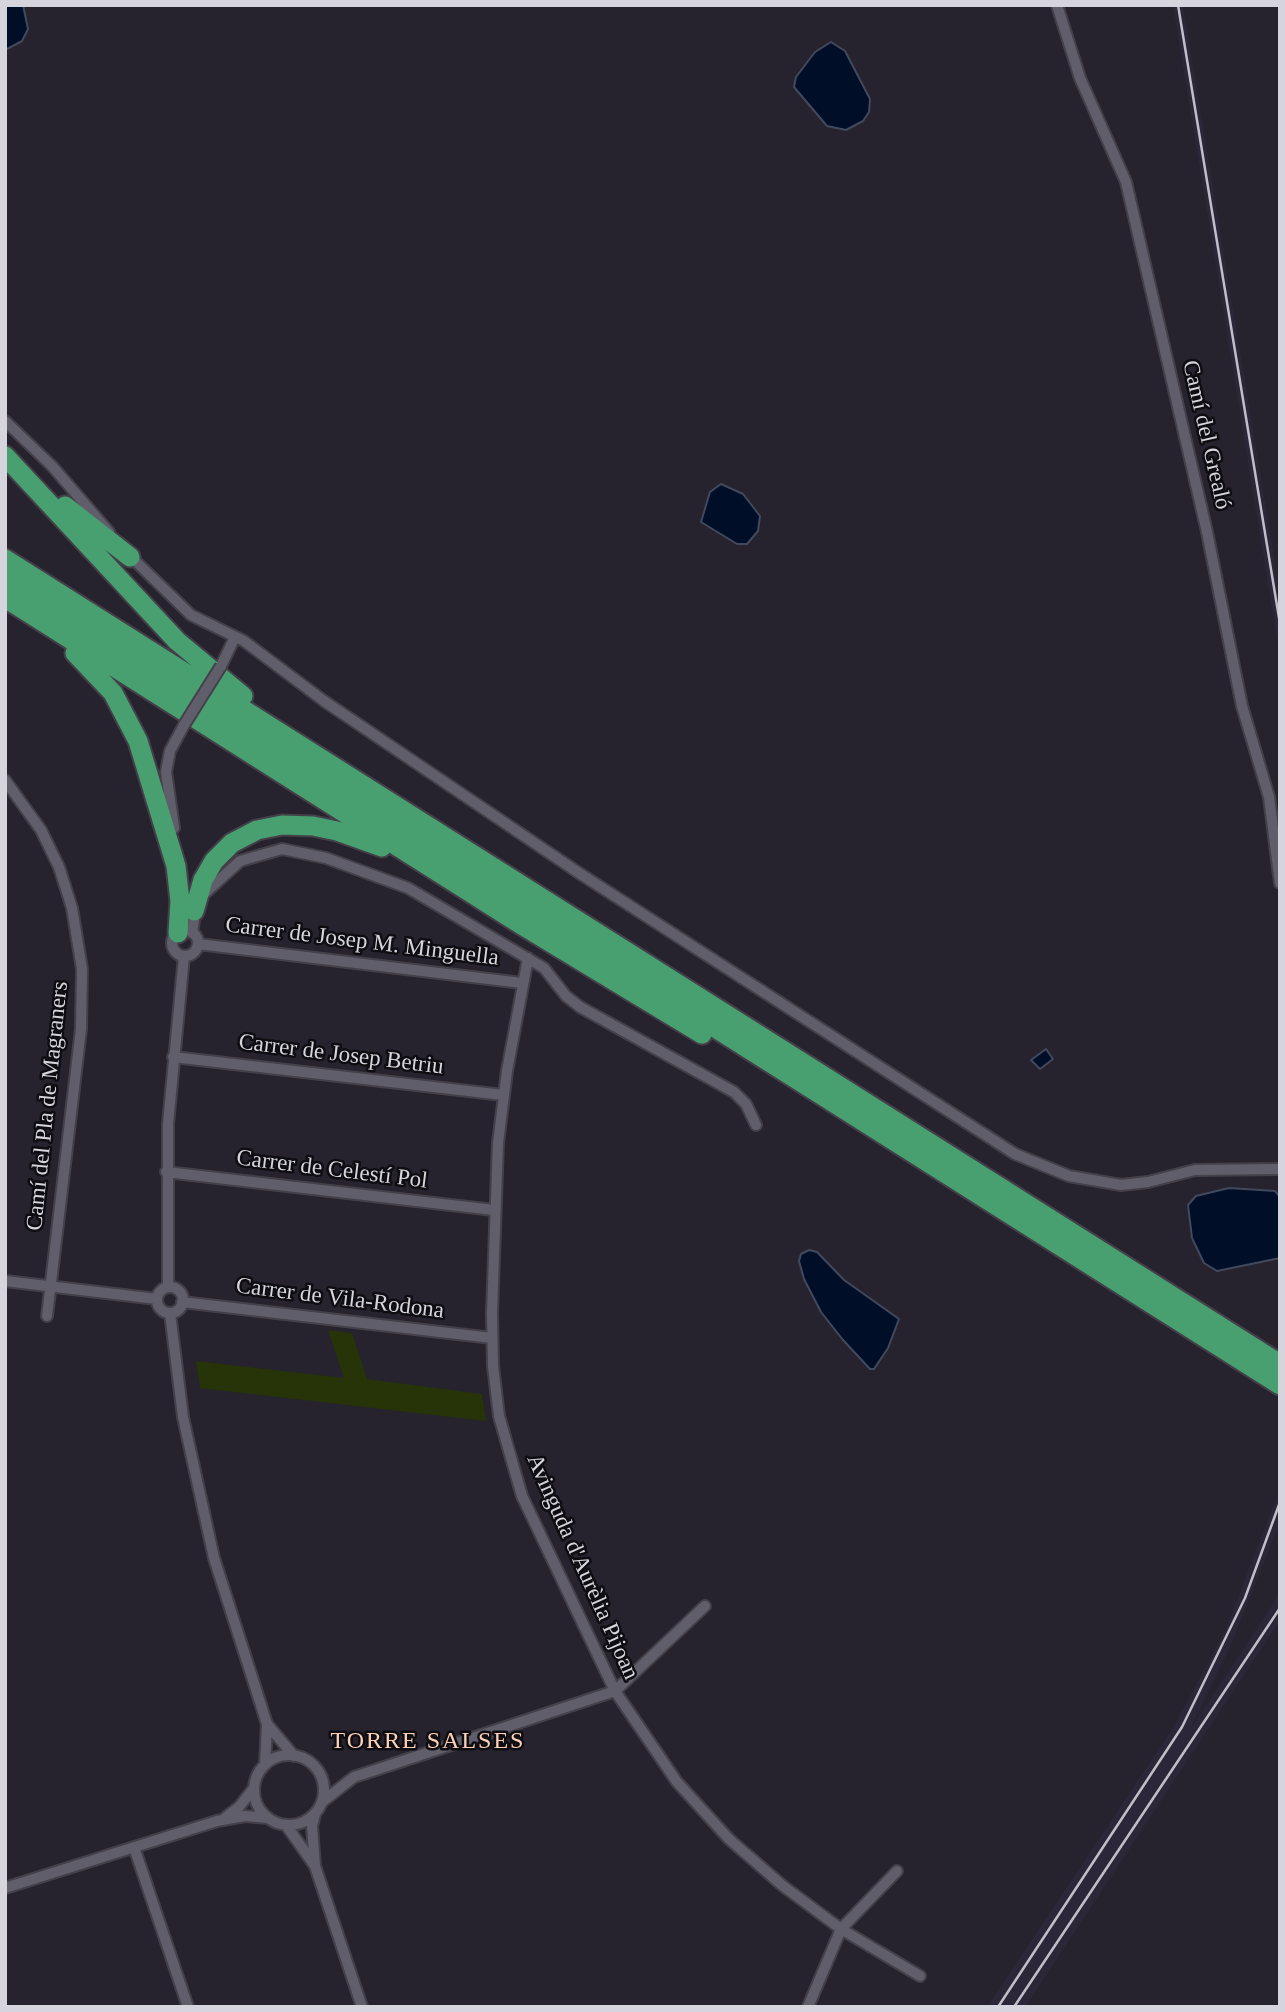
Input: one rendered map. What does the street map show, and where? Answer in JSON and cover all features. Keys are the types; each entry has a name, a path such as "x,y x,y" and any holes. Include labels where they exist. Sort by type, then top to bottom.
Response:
{"highway":[{"path":"5,456 198,661 260,710 373,784 384,799"},
{"path":"25,476 130,557"},
{"path":"5,559 1280,1364"},
{"path":"5,579 1280,1385"},
{"path":"5,598 622,987 1012,1223 1032,1228"},
{"path":"5,605 84,660 113,693 130,723 176,866 180,901 189,935"},
{"path":"194,911 206,873 220,854 237,840 273,825 325,828 372,843 415,864 578,965 622,987"}],"street":[{"name":"Camí del Grealó","path":"1057,5 1080,78 1118,160 1127,189 1202,509 1242,706 1269,797 1280,883"},
{"path":"5,421 58,473 130,557 191,615 244,640 335,709 636,911 1026,1160 1069,1176 1121,1185 1147,1182 1195,1170 1280,1169"},
{"path":"189,935 172,944 176,953 184,956 193,953 185,877 169,804 166,772 170,751 221,666 234,637"},
{"name":"Camí del Pla de Magraners","path":"5,779 31,813 59,867 72,908 81,959 81,1029 47,1316"},
{"path":"189,935 194,911 209,886 240,861 271,851 297,851 326,858 408,888 528,958 548,971 566,996 580,1007 734,1092 746,1104 756,1125"},
{"name":"Carrer de Josep M. Minguella","path":"189,935 522,982"},
{"path":"168,1287 166,1172 173,1057 184,956"},
{"name":"Avinguda d'Aurèlia Pijoan","path":"528,958 503,1095 494,1210 492,1338 499,1416 514,1475 615,1691 662,1762 715,1825 763,1869 841,1929 919,1976"},
{"name":"Carrer de Josep Betriu","path":"173,1057 503,1095"},
{"name":"Carrer de Celestí Pol","path":"166,1172 494,1210"},
{"path":"5,1281 157,1299"},
{"path":"168,1287 179,1291 182,1302 180,1308 170,1313 162,1310 157,1299 160,1291 168,1287"},
{"name":"Carrer de Vila-Rodona","path":"182,1302 492,1338"},
{"path":"170,1313 183,1417 202,1511 221,1583 268,1724 294,1756 310,1763 321,1775 324,1791 312,1826 315,1866 362,2007"},
{"path":"321,1802 354,1777 615,1691 705,1606"},
{"path":"217,1821 239,1807 254,1788 265,1765 268,1724"},
{"path":"265,1765 279,1757 294,1756"},
{"path":"254,1788 257,1804 268,1818"},
{"path":"5,1888 217,1821 245,1816 268,1818 286,1825 300,1824 315,1814"},
{"path":"286,1825 315,1866"},
{"path":"134,1847 188,2007"},
{"path":"808,2007 841,1929 897,1871"}],"shaded area":[{"path":"1173,5 1183,5 1280,593 1280,657"},
{"path":"1280,1489 1280,1522 1231,1645 1191,1728 1280,1593 1280,1621 1025,2007 987,2007 1174,1726 1224,1633"}],"green space":[{"path":"328,1330 352,1333 367,1379 482,1394 486,1421 200,1388 196,1361 344,1378"}],"water":[{"path":"5,5 23,5 28,29 22,41 5,50"},
{"path":"831,42 845,51 870,99 869,112 863,121 846,130 827,126 794,87 796,77 815,52"},
{"path":"721,484 743,494 760,516 758,531 747,544 737,544 701,522 710,492"},
{"path":"1046,1049 1053,1059 1040,1069 1031,1060"},
{"path":"1229,1188 1275,1191 1280,1197 1280,1258 1217,1271 1204,1263 1192,1238 1188,1205 1196,1196"},
{"path":"809,1250 817,1252 844,1280 899,1319 888,1348 874,1369 870,1369 843,1340 821,1312 804,1279 799,1261 801,1254"}],"railway":[{"path":"1178,5 1280,624"},
{"path":"998,2007 1182,1727 1245,1598 1280,1502"},
{"path":"1014,2007 1280,1608"}],"district":[{"name":"TORRE SALSES","path":"428,1742"}]}
